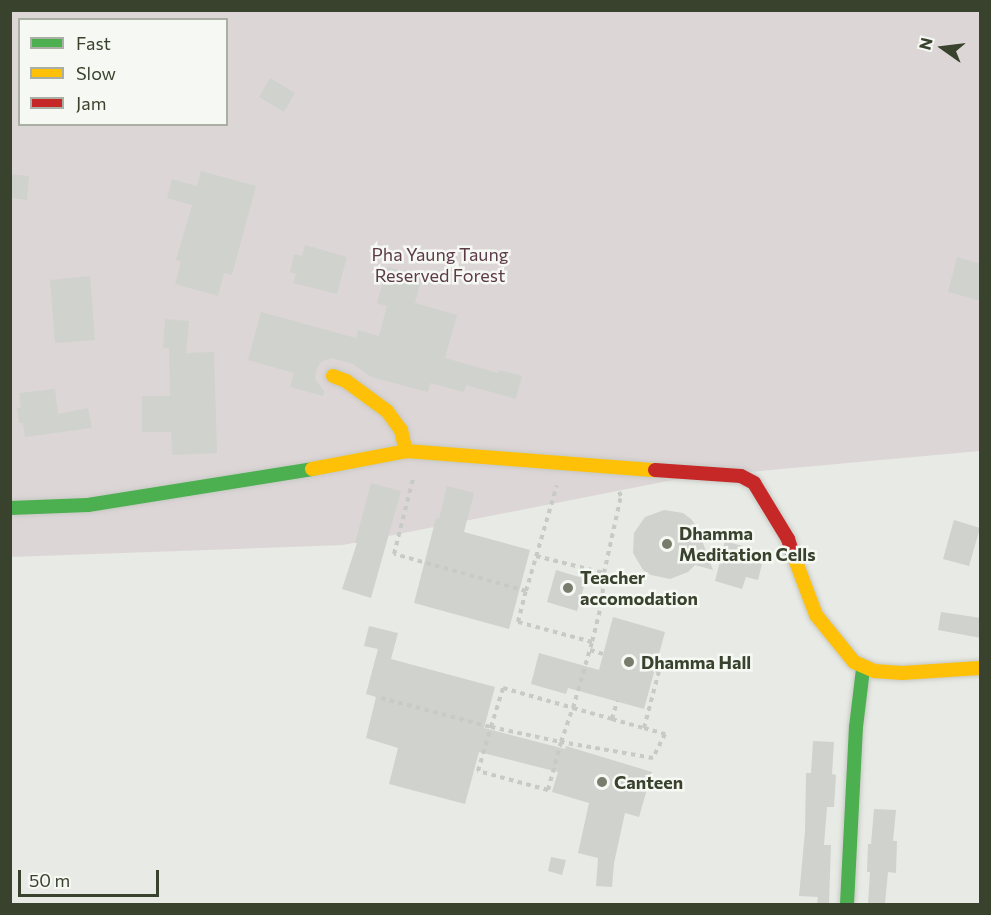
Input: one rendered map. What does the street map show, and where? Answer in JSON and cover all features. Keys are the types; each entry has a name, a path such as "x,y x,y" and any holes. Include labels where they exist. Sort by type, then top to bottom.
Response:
{"street":[{"path":"333,376 346,381 387,411 401,430 406,451"},
{"path":"10,508 88,505 257,480 406,451 741,476 758,489 788,539 816,615 854,663 863,669 902,673 981,668"},
{"path":"847,904 856,727 863,669"}],"path":[{"path":"417,464 394,554 526,591"},
{"path":"559,477 518,622 592,642"},
{"path":"381,698 490,727 561,742 653,758 665,734 573,708 503,688 490,727 478,771 548,790 561,742 573,708 590,650 602,602 604,573 621,496 616,489"},
{"path":"536,556 604,573"},
{"path":"581,596 602,602"},
{"path":"590,650 603,654"},
{"path":"644,728 659,671 655,670"},
{"path":"612,719 616,701"}],"green space":[{"name":"Pha Yaung Taung Reserved Forest","path":"10,11 980,11 980,451 683,478 343,545 11,557"}],"building":[{"path":"270,78 295,93 284,112 259,97"},
{"path":"201,171 256,186 232,275 224,273 218,296 175,284 181,262 176,260 192,205 167,198 172,179 197,186"},
{"path":"10,174 29,176 27,200 10,198"},
{"path":"305,245 347,257 337,294 293,283 296,274 290,272 294,254 302,256"},
{"path":"957,257 981,264 981,301 948,292"},
{"path":"387,267 422,276 415,303 457,315 445,358 498,373 499,370 522,376 516,399 466,385 464,392 430,383 428,392 371,377 353,364 331,358 321,362 316,370 315,379 324,391 323,396 290,387 294,373 248,360 261,312 356,338 358,330 379,336 387,306 377,303"},
{"path":"90,276 95,340 55,343 50,280"},
{"path":"165,319 189,321 186,353 214,352 217,453 172,455 171,432 142,432 142,396 170,396 169,348 163,348"},
{"path":"55,389 58,414 88,408 92,428 25,437 23,423 19,423 17,408 21,408 19,393"},
{"path":"371,483 401,491 371,598 342,589 357,543 355,543"},
{"path":"447,486 474,493 464,532 530,550 509,629 414,603 436,518 439,519"},
{"name":"Dhamma Meditation Cells","path":"664,510 683,513 691,519 697,527 713,570 695,565 688,572 670,579 651,575 643,570 633,553 634,533 645,517"},
{"path":"954,520 980,528 969,566 943,559"},
{"path":"725,541 753,549 750,560 762,564 758,580 746,577 742,589 715,581"},
{"name":"Teacher accomodation","path":"556,570 586,579 577,611 547,602"},
{"path":"941,612 981,618 981,638 938,630"},
{"name":"Dhamma Hall","path":"613,617 665,632 644,709 568,688 566,694 531,684 539,653 599,670"},
{"path":"369,626 398,633 391,659 495,687 484,728 565,749 566,746 652,772 639,817 625,813 614,863 612,887 596,886 598,858 578,853 589,803 552,792 558,772 479,752 465,804 389,784 398,748 366,738 376,697 366,694 378,649 364,646"},
{"path":"813,741 834,742 832,774 836,775 834,807 827,807 824,845 831,845 829,903 817,903 818,897 799,896 805,831 806,773 811,773"},
{"path":"874,809 896,810 893,841 897,841 896,873 888,872 885,904 868,903 870,872 867,872 868,844 871,844"},
{"path":"551,857 566,860 562,875 548,871"}],"traffic: fast":[{"path":"10,508 88,505 312,469"},
{"path":"847,904 856,727 863,669"}],"traffic: slow":[{"path":"333,376 346,381 387,411 401,430 406,451"},
{"path":"312,469 406,451 655,470"},
{"path":"793,554 816,615 854,662 874,671 902,673 980,668"}],"traffic: jam":[{"path":"655,470 741,476 754,483 788,539 793,554"}],"place":[{"name":"Dhamma Meditation Cells","path":"667,544"},
{"name":"Teacher accomodation","path":"568,588"},
{"name":"Dhamma Hall","path":"629,662"},
{"name":"Canteen","path":"602,782"}]}
